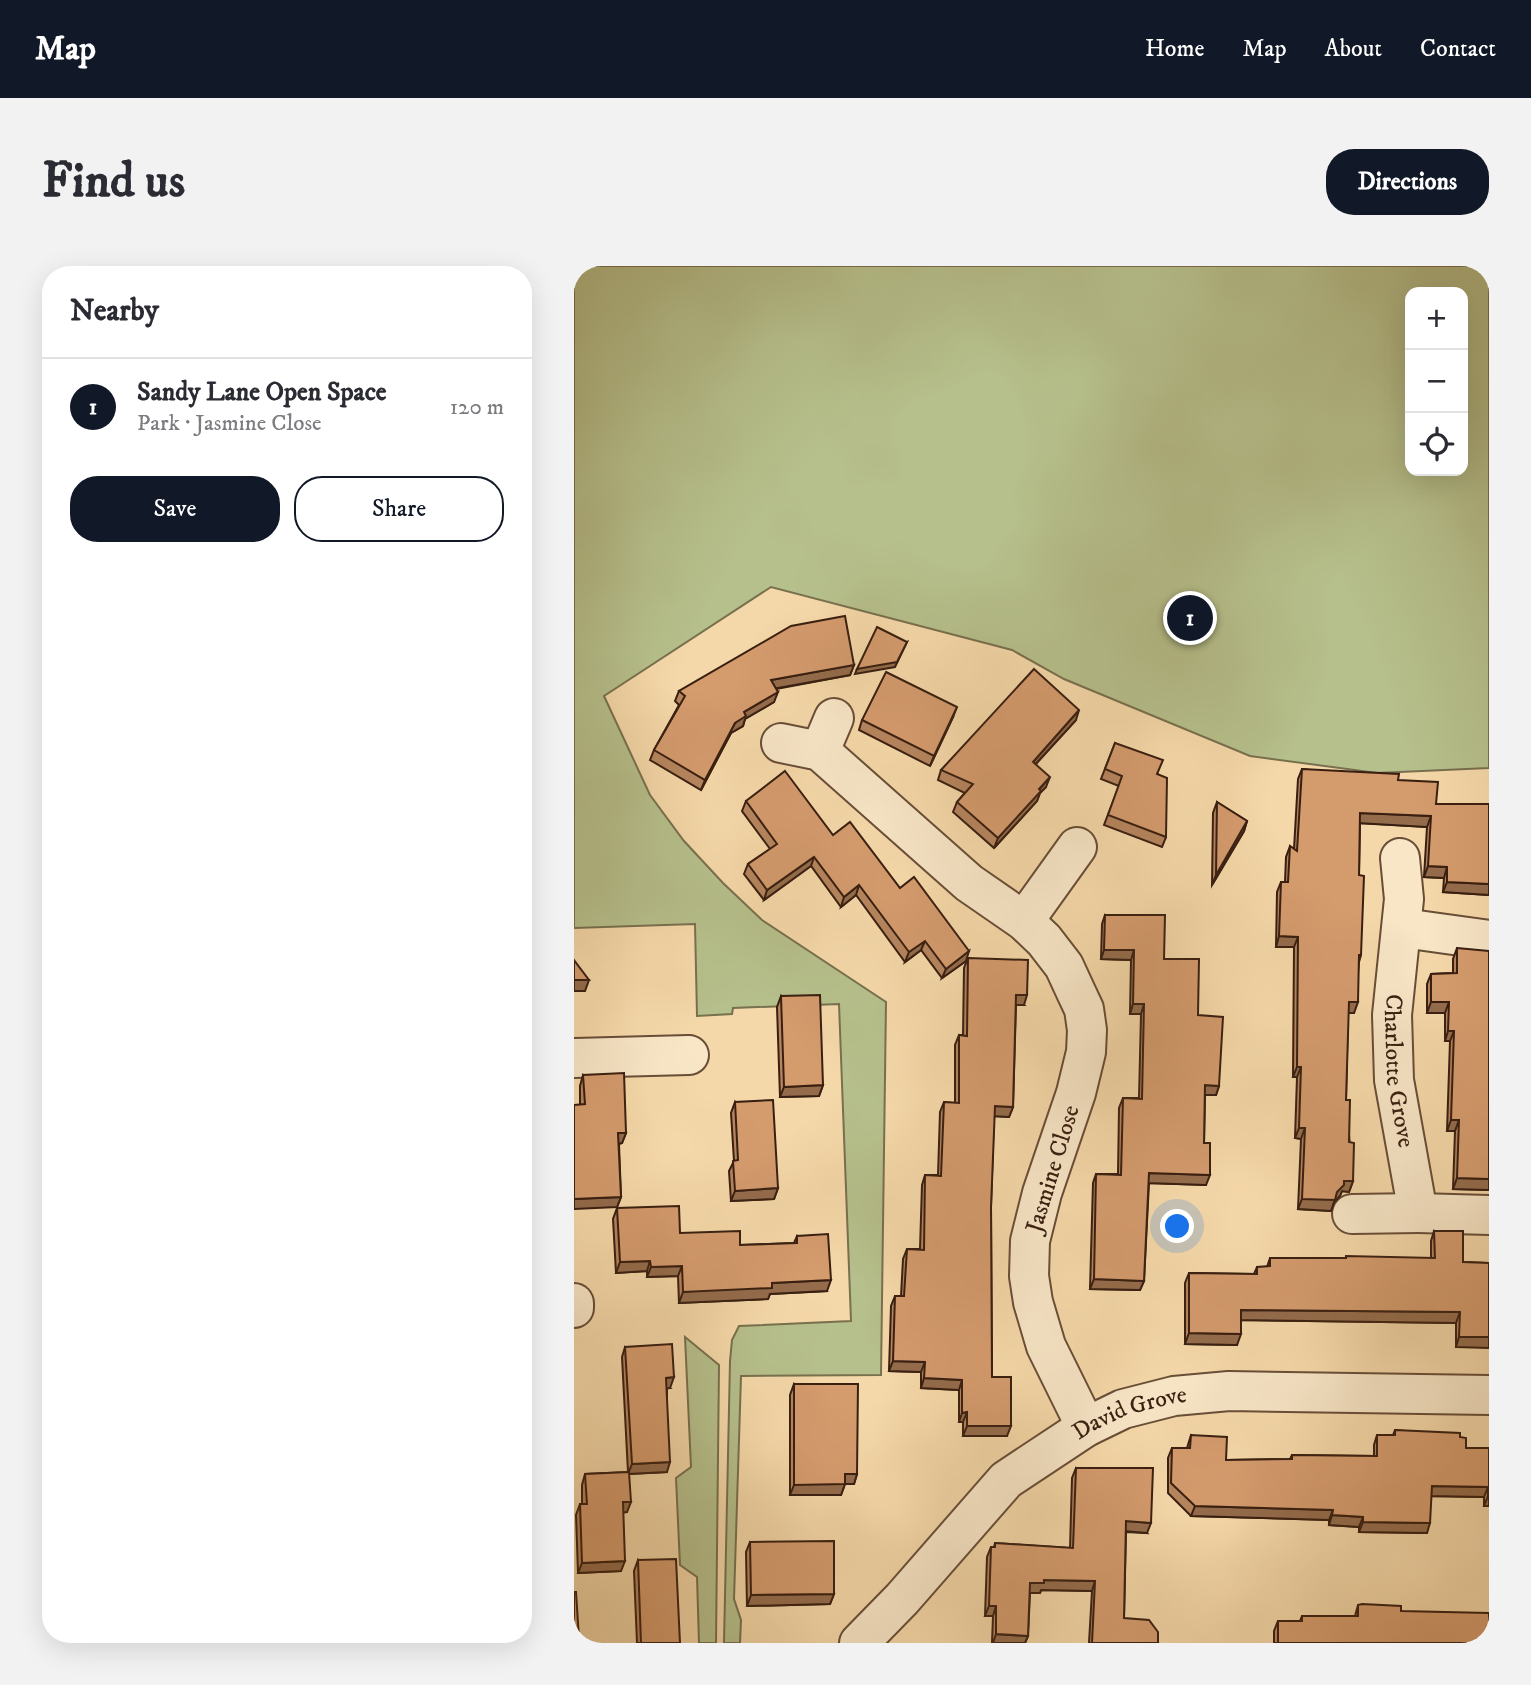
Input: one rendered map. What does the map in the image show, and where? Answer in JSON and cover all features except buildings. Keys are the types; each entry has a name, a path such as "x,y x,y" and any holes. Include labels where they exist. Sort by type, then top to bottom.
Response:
{"street":[{"name":"Jasmine Close","path":"781,743 827,735 969,883 1024,921 1044,940 1064,967 1084,1009 1086,1052 1076,1093 1036,1217 1030,1241 1028,1276 1046,1346 1086,1427"},
{"path":"1024,921 1077,847"},
{"name":"Charlotte Grove","path":"1400,858 1404,899 1392,1015 1394,1080 1418,1213"},
{"path":"1403,928 1489,940"},
{"path":"574,1058 690,1055"},
{"path":"1352,1214 1489,1215"},
{"name":"David Grove","path":"859,1643 902,1599 1006,1480 1086,1427 1123,1409 1174,1396 1229,1391 1489,1395"}],"green space":[{"path":"574,266 1489,266 1489,768 1377,773 1250,756 1064,679 1012,650 771,587 604,696 650,795 684,841 762,920 886,1002 881,1375 741,1376 734,1599 741,1620 740,1643 724,1643 732,1340 739,1326 851,1321 839,1004 733,1008 732,1014 697,1016 695,924 574,928"},
{"path":"685,1337 719,1365 716,1643 699,1643 697,1577 680,1565 676,1478 691,1467"}],"place":[{"name":"Sandy Lane Open Space","path":"1190,618"}]}
